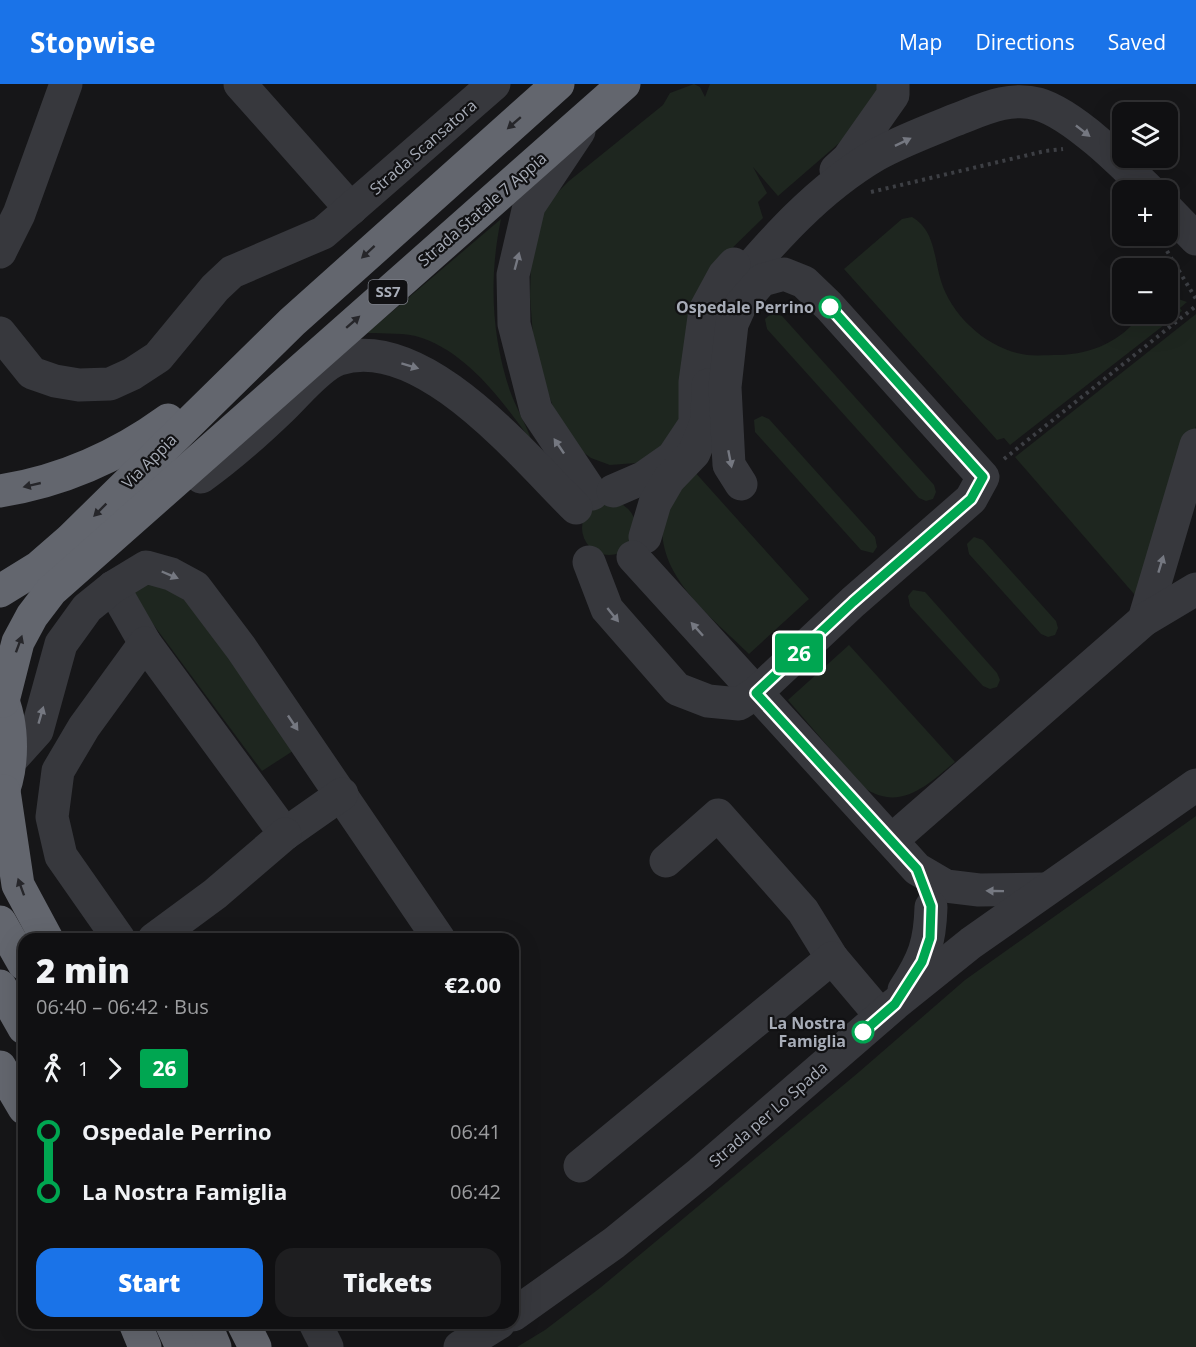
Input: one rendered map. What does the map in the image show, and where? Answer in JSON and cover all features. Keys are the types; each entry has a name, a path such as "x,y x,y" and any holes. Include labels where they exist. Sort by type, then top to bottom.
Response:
{"highway":[{"name":"SS7","path":"292,322 558,84"},
{"name":"Strada Statale 7 Appia","path":"2,697 18,642 32,616 51,591 624,84"},
{"path":"0,491 62,477 100,462 138,442 292,322"},
{"name":"Via Appia","path":"0,591 39,567 70,540 292,322"},
{"path":"2,697 9,731 4,784 18,885 44,933"},
{"path":"0,922 18,954"},
{"path":"0,986 18,1018"},
{"path":"0,1067 18,1098"},
{"path":"138,1329 145,1347"},
{"path":"174,1329 182,1347"},
{"path":"207,1329 215,1347"},
{"path":"246,1329 255,1347"}],"street":[{"path":"0,252 18,214 66,84"},
{"path":"240,84 351,209"},
{"name":"Strada Scansatora","path":"0,333 32,373 55,381 79,385 110,384 158,357 215,288 232,272 323,233 494,84"},
{"path":"893,84 893,95 848,159 765,230 724,275 705,310 695,382 695,423 673,457 644,478 594,498 570,532 579,554 589,562 612,567 639,547 655,503 669,479 694,453 707,421 708,341 723,300 778,233 814,201 875,156 910,138 1010,100 1039,104 1082,129 1138,180"},
{"path":"593,111 529,207 513,275 514,324 536,410 594,498"},
{"path":"1178,220 1196,239"},
{"path":"589,562 607,609 677,689 708,701 739,705 756,693 853,602 971,499 983,477 829,306 804,282 784,274 762,280 741,304 732,324 725,387 729,465 741,484"},
{"path":"153,501 174,497 209,471 248,440 311,379 338,359 375,355 422,369 594,498 625,494 639,507 646,524 639,547"},
{"path":"1144,620 1196,445"},
{"path":"639,547 756,693 892,840 938,896 962,907 971,943"},
{"path":"4,784 37,731 61,644 87,608 113,587 146,567 171,574 195,587 241,648 435,933"},
{"path":"113,587 145,643 285,834"},
{"path":"892,840 1144,620 1196,589"},
{"path":"115,933 61,856 52,817 58,771 84,727 145,643"},
{"name":"Strada per Lo Spada","path":"519,1311 622,1236 888,1010 971,943 1196,785"},
{"path":"162,933 215,894 285,834 342,794"},
{"path":"666,861 718,815 802,911 832,958 888,1010 922,962 930,938 938,896"},
{"path":"938,896 979,890 1046,889"},
{"path":"580,1166 832,958"},
{"path":"318,1329 327,1347"},
{"path":"460,1347 489,1329"}],"path":[{"path":"862,193 1067,148"},
{"path":"1163,246 1196,299"},
{"path":"1004,460 1196,306"}],"shaded area":[{"path":"694,84 700,87 705,97 710,84 881,84 860,125 778,196 753,167 767,193 758,202 763,218 723,257 689,400 675,440 636,463 610,465 591,458 575,446 552,404 542,375 533,336 530,297 531,261 538,224 551,199 569,181 663,105 670,93"},
{"path":"912,217 925,229 935,254 946,294 963,319 986,339 1013,352 1039,355 1083,352 1115,339 1132,324 1165,324 1010,445 1004,438 997,440 844,269 902,219"},
{"path":"501,219 494,284 499,349 510,391 532,442 484,381 455,356 415,336 367,333"},
{"path":"1178,299 1187,302 1180,308 1182,311 1178,314"},
{"path":"772,313 782,316 934,485 936,492 933,499 926,501 919,498 767,329 765,319"},
{"path":"1196,314 1196,426 1147,595 1141,602 1015,457"},
{"path":"762,416 769,419 875,537 877,547 873,553 861,550 755,432 754,420"},
{"path":"693,470 809,599 749,654 690,595 677,578 668,560 663,540 665,504 675,489"},
{"path":"609,501 619,503 628,509 634,518 636,528 634,538 628,547 619,553 609,555 599,553 590,547 584,538 582,528 584,518 590,509 599,503"},
{"path":"974,537 983,540 1056,621 1058,628 1055,635 1048,637 1041,634 969,554 967,544"},
{"path":"151,578 197,608 296,749 262,771 127,589"},
{"path":"913,590 925,592 997,673 1000,680 997,687 990,689 983,686 910,606 908,596"},
{"path":"849,645 955,762 912,793 901,797 889,797 876,794 863,787 788,700"},
{"path":"1196,816 1196,1347 517,1347 545,1330 600,1288 859,1072 965,980"}],"bus line":[{"name":"26","path":"830,307 983,477 971,499 853,602 756,693 917,869 931,906 930,938 922,962 895,1004 863,1032"}],"place":[{"name":"Ospedale Perrino","path":"830,307"},
{"name":"La Nostra Famiglia","path":"863,1032"}]}
